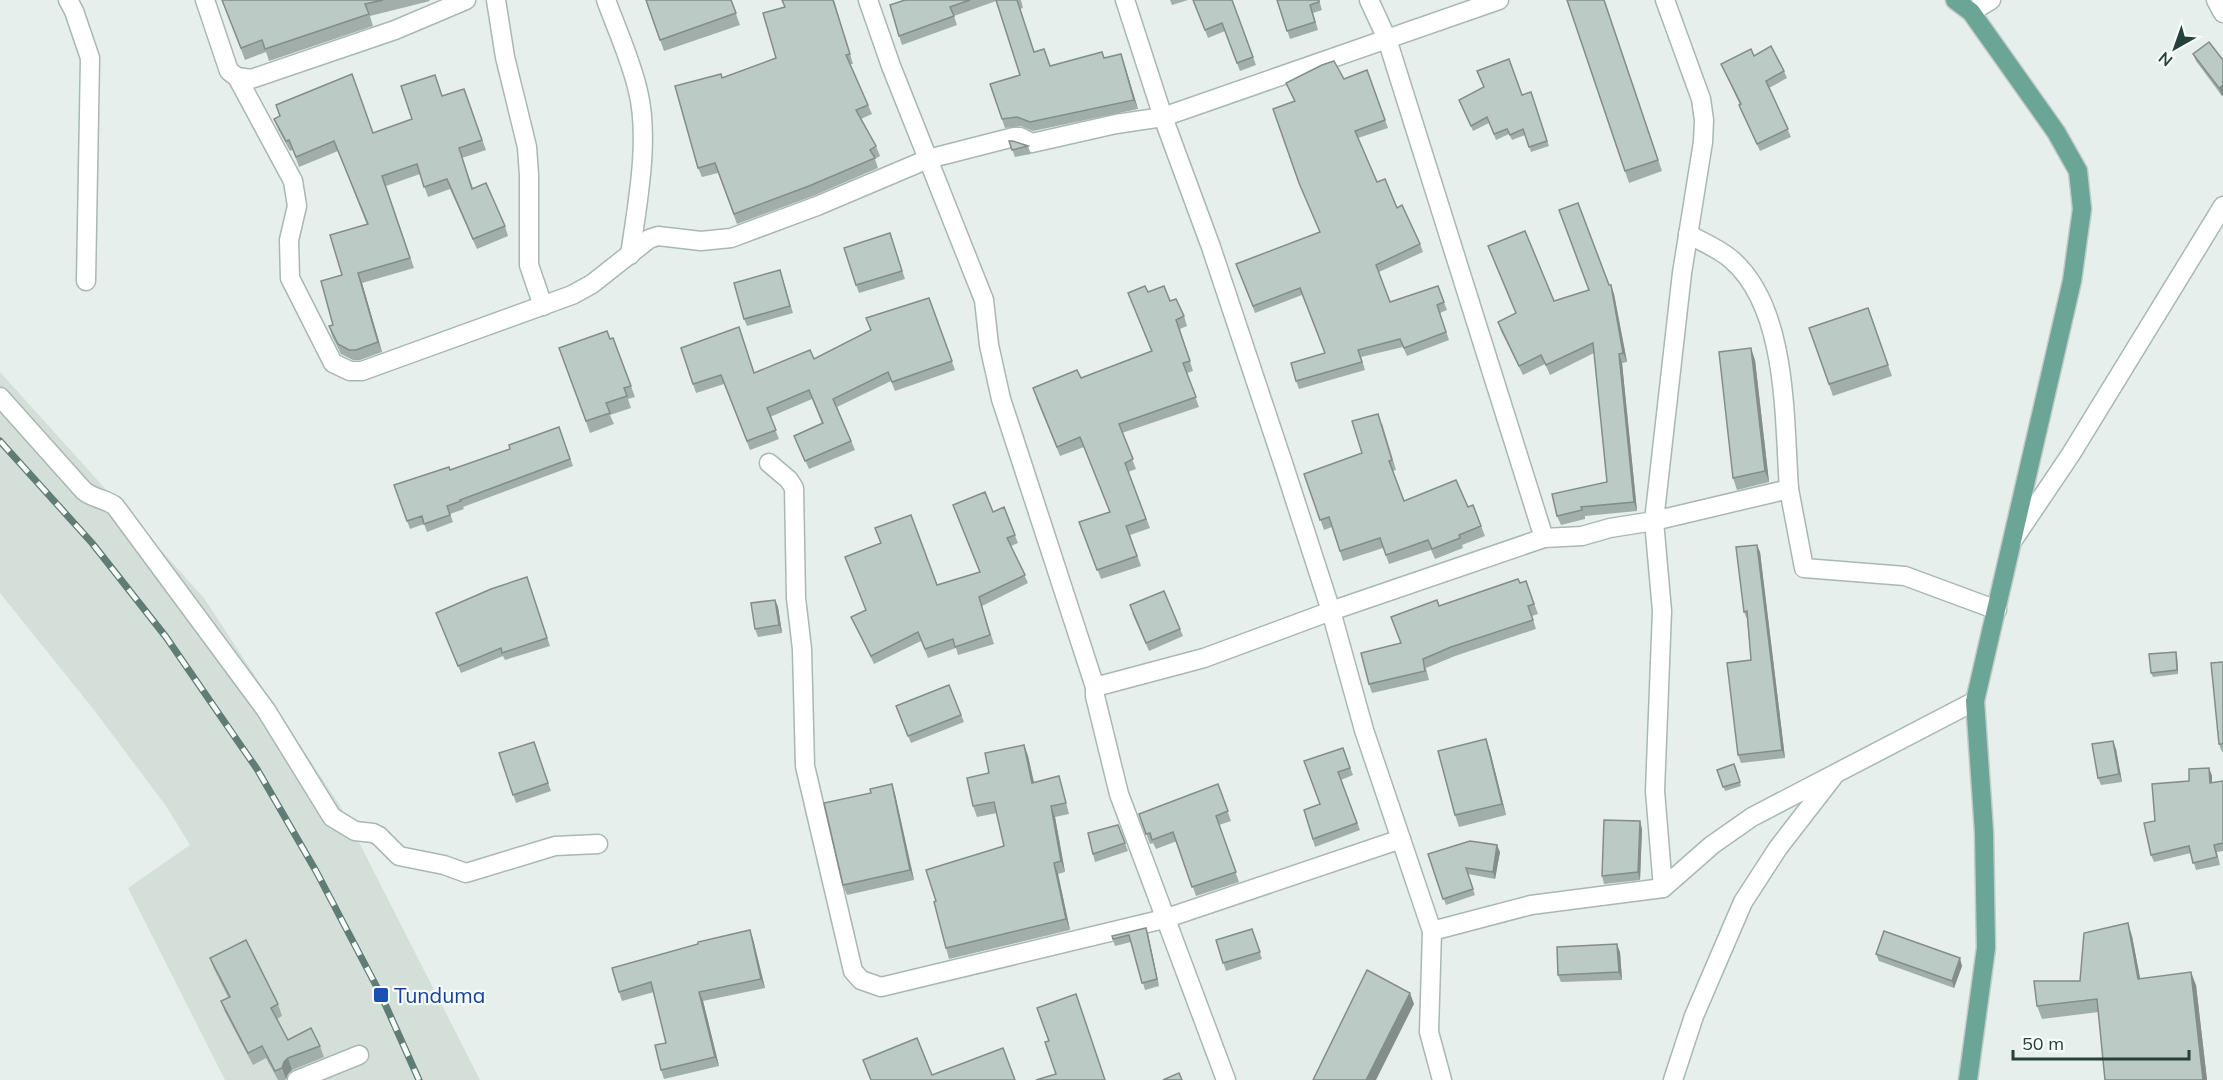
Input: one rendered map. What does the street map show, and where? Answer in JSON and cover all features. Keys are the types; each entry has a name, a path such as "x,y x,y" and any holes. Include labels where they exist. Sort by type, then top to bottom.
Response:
{"main road":[{"path":"1955,0 1971,12 2056,132 2078,171 2082,209 2072,281 1976,701 1984,832 1986,948 1968,1080"}],"street":[{"path":"68,0 74,10 90,58 86,281"},
{"path":"205,0 230,71 237,76 251,79 395,30 466,0"},
{"path":"496,0 505,57 527,147 530,175 529,265 543,306"},
{"path":"606,0 639,92 642,128 640,185 630,255"},
{"path":"868,0 891,66 984,300 989,345 1001,399 1095,687 1095,696 1119,794 1226,1080"},
{"path":"1125,0 1163,117 1211,247 1331,611 1364,730 1432,931 1429,1032 1442,1080"},
{"path":"1369,0 1387,39 1544,538"},
{"path":"237,76 293,181 297,206 289,240 290,278 333,363 350,371 362,371 572,295 592,284 649,239 658,236 701,241 730,238 817,206 928,159 1014,137 1020,137 1032,143 1116,124 1163,117 1499,0"},
{"path":"1663,888 1655,791 1662,611 1654,521 1676,320 1703,142 1704,120 1701,99 1665,0"},
{"path":"1971,12 1991,0"},
{"path":"2216,0 2223,13"},
{"path":"2012,541 2071,454 2223,206"},
{"path":"1688,234 1731,259 1758,293 1770,322 1782,384 1789,489 1804,568 1905,576 1997,610"},
{"path":"0,397 84,491 115,507 267,710 332,817 355,831 373,832 394,852 405,858 444,865 466,873 555,846 598,844"},
{"path":"769,463 789,480 794,488 796,598 801,649 805,766 853,971 861,980 881,987 1164,919 1401,838"},
{"path":"1095,687 1204,658 1331,611 1544,538 1582,536 1789,489"},
{"path":"1432,931 1531,905 1663,888 1712,845 1752,817 1976,701"},
{"path":"1673,1080 1694,1016 1743,902 1778,848 1837,772"},
{"path":"297,1080 358,1056"}],"shaded area":[{"path":"0,372 204,598 342,809 480,1080 225,1080 128,888 190,845 166,806 94,710 0,593"}],"building":[{"path":"222,0 383,0 365,4 369,14 265,49 262,40 241,48"},
{"path":"646,0 731,0 736,13 660,40"},
{"path":"782,0 833,0 850,54 846,55 868,105 856,110 876,146 870,150 875,158 734,214 715,163 698,168 675,86 721,74 722,78 776,58 763,13 785,7"},
{"path":"905,0 970,0 950,7 954,16 899,36 890,5"},
{"path":"996,0 1017,0 1034,52 1044,49 1050,66 1102,52 1104,58 1121,54 1134,100 1030,122 1017,117 1002,119 990,84 1020,75"},
{"path":"1193,0 1232,0 1253,57 1237,63 1222,23 1205,30"},
{"path":"1277,0 1319,0 1310,5 1315,22 1287,31"},
{"path":"1567,0 1604,0 1658,160 1625,171"},
{"path":"2209,42 2223,60 2223,85 2219,88 2193,54"},
{"path":"1771,46 1784,71 1766,81 1788,129 1757,144 1739,105 1741,104 1721,64 1751,49 1754,56"},
{"path":"1509,59 1522,95 1531,92 1547,141 1529,147 1523,129 1510,135 1507,129 1494,134 1487,117 1471,126 1459,100 1484,87 1477,71"},
{"path":"1334,61 1344,79 1367,70 1385,120 1355,131 1377,182 1385,179 1397,208 1402,205 1420,244 1376,265 1390,302 1438,286 1444,302 1437,305 1446,332 1404,348 1400,339 1358,350 1362,362 1296,381 1291,363 1325,353 1300,288 1253,306 1236,264 1320,232 1299,183 1273,109 1295,101 1286,83"},
{"path":"352,74 373,133 412,119 401,86 435,75 442,96 464,89 482,140 459,148 472,189 486,183 505,226 473,239 447,179 424,187 417,164 382,176 410,258 358,273 378,342 356,350 349,350 338,344 329,326 333,325 321,281 342,275 330,235 368,224 334,141 296,157 289,140 286,141 274,119 280,116 276,105"},
{"path":"1009,141 1013,141 1028,146 1012,150"},
{"path":"1578,203 1609,285 1611,285 1623,353 1619,354 1634,502 1581,507 1582,510 1557,516 1552,494 1607,482 1593,343 1546,365 1541,355 1519,366 1498,322 1516,313 1488,246 1525,231 1554,301 1589,290 1559,210"},
{"path":"890,233 902,271 856,285 844,248"},
{"path":"780,270 790,306 744,319 734,283"},
{"path":"1145,286 1148,292 1164,286 1170,301 1176,299 1184,316 1176,320 1190,361 1183,363 1196,397 1119,424 1133,459 1125,463 1146,519 1126,526 1137,556 1097,570 1079,522 1110,512 1080,437 1057,447 1033,388 1077,370 1081,378 1152,351 1128,293"},
{"path":"929,298 952,361 892,382 888,372 833,399 851,441 805,461 794,436 823,423 809,390 767,408 776,430 747,441 721,375 693,384 681,348 739,327 754,373 810,350 814,359 871,330 866,318"},
{"path":"1868,308 1888,365 1829,384 1809,328"},
{"path":"607,331 610,339 613,338 631,386 624,388 627,396 606,403 610,413 586,421 559,348"},
{"path":"1751,348 1765,471 1733,478 1719,352"},
{"path":"1378,414 1392,460 1389,461 1404,501 1456,480 1468,507 1473,505 1481,526 1459,535 1460,538 1432,549 1428,540 1386,555 1380,538 1340,551 1329,517 1320,520 1304,474 1362,453 1352,421"},
{"path":"559,427 570,459 447,506 450,515 424,524 422,516 407,521 394,485 449,467 450,470 510,449 509,445"},
{"path":"985,492 993,512 1004,507 1015,535 1007,538 1025,575 979,597 990,635 955,647 953,639 925,649 918,632 871,656 851,617 866,610 845,557 881,543 875,528 911,515 937,585 980,572 953,505"},
{"path":"1757,545 1782,750 1738,755 1727,663 1751,660 1747,611 1744,612 1736,547"},
{"path":"527,577 547,638 502,653 501,648 458,666 436,613 491,589"},
{"path":"1518,579 1520,583 1526,581 1534,604 1528,606 1533,620 1451,647 1423,659 1425,671 1369,684 1361,653 1401,643 1391,617 1437,600 1439,606"},
{"path":"1164,591 1180,629 1146,643 1130,605"},
{"path":"775,600 779,625 755,629 751,603"},
{"path":"2176,652 2177,670 2151,673 2149,654"},
{"path":"2223,662 2223,744 2219,744 2211,663"},
{"path":"949,685 961,715 908,736 896,706"},
{"path":"1486,739 1502,804 1455,815 1438,751"},
{"path":"2113,741 2119,774 2098,778 2092,744"},
{"path":"534,742 548,783 513,795 499,753"},
{"path":"1024,745 1032,783 1059,776 1066,803 1051,806 1061,861 1054,863 1066,919 946,948 934,902 936,901 926,870 1004,846 994,802 973,806 967,778 989,773 985,753"},
{"path":"1343,748 1350,768 1338,772 1357,823 1313,839 1304,810 1320,804 1304,761"},
{"path":"1734,764 1740,782 1723,787 1717,770"},
{"path":"2209,768 2210,783 2223,781 2223,843 2214,845 2217,857 2193,863 2189,846 2151,855 2144,823 2155,821 2152,784 2189,781 2189,769"},
{"path":"892,784 910,870 843,885 824,803 871,793 870,789"},
{"path":"1218,784 1228,811 1216,816 1236,872 1192,887 1173,832 1152,840 1150,833 1146,834 1139,814"},
{"path":"1604,820 1640,821 1638,872 1602,876"},
{"path":"1118,825 1125,843 1093,854 1088,833"},
{"path":"1470,841 1497,845 1493,872 1466,868 1473,889 1443,899 1428,854"},
{"path":"2128,923 2138,979 2191,972 2203,1080 2105,1080 2097,999 2037,1006 2034,981 2080,981 2084,933"},
{"path":"1146,928 1157,979 1142,983 1129,935 1113,939 1112,936"},
{"path":"1252,929 1260,952 1223,963 1216,940"},
{"path":"750,930 761,979 699,992 715,1057 661,1070 655,1045 666,1043 651,982 619,992 612,968 698,944 698,942"},
{"path":"1884,931 1960,958 1952,981 1876,954"},
{"path":"246,940 278,1004 271,1008 288,1040 311,1028 320,1046 288,1058 282,1068 275,1071 262,1046 248,1053 221,1001 230,997 210,958"},
{"path":"1617,944 1619,972 1558,975 1557,947"},
{"path":"1367,970 1410,993 1366,1080 1313,1080"},
{"path":"1076,994 1105,1080 1036,1080 1056,1074 1045,1042 1049,1041 1037,1008"},
{"path":"917,1038 932,1075 1003,1048 1015,1080 871,1080 863,1060"},
{"path":"1179,1073 1182,1080 1163,1080"}],"railway":[{"path":"0,441 92,543 166,637 257,769 316,871 381,995 419,1080"}],"place":[{"name":"Tunduma","path":"381,995"}]}
